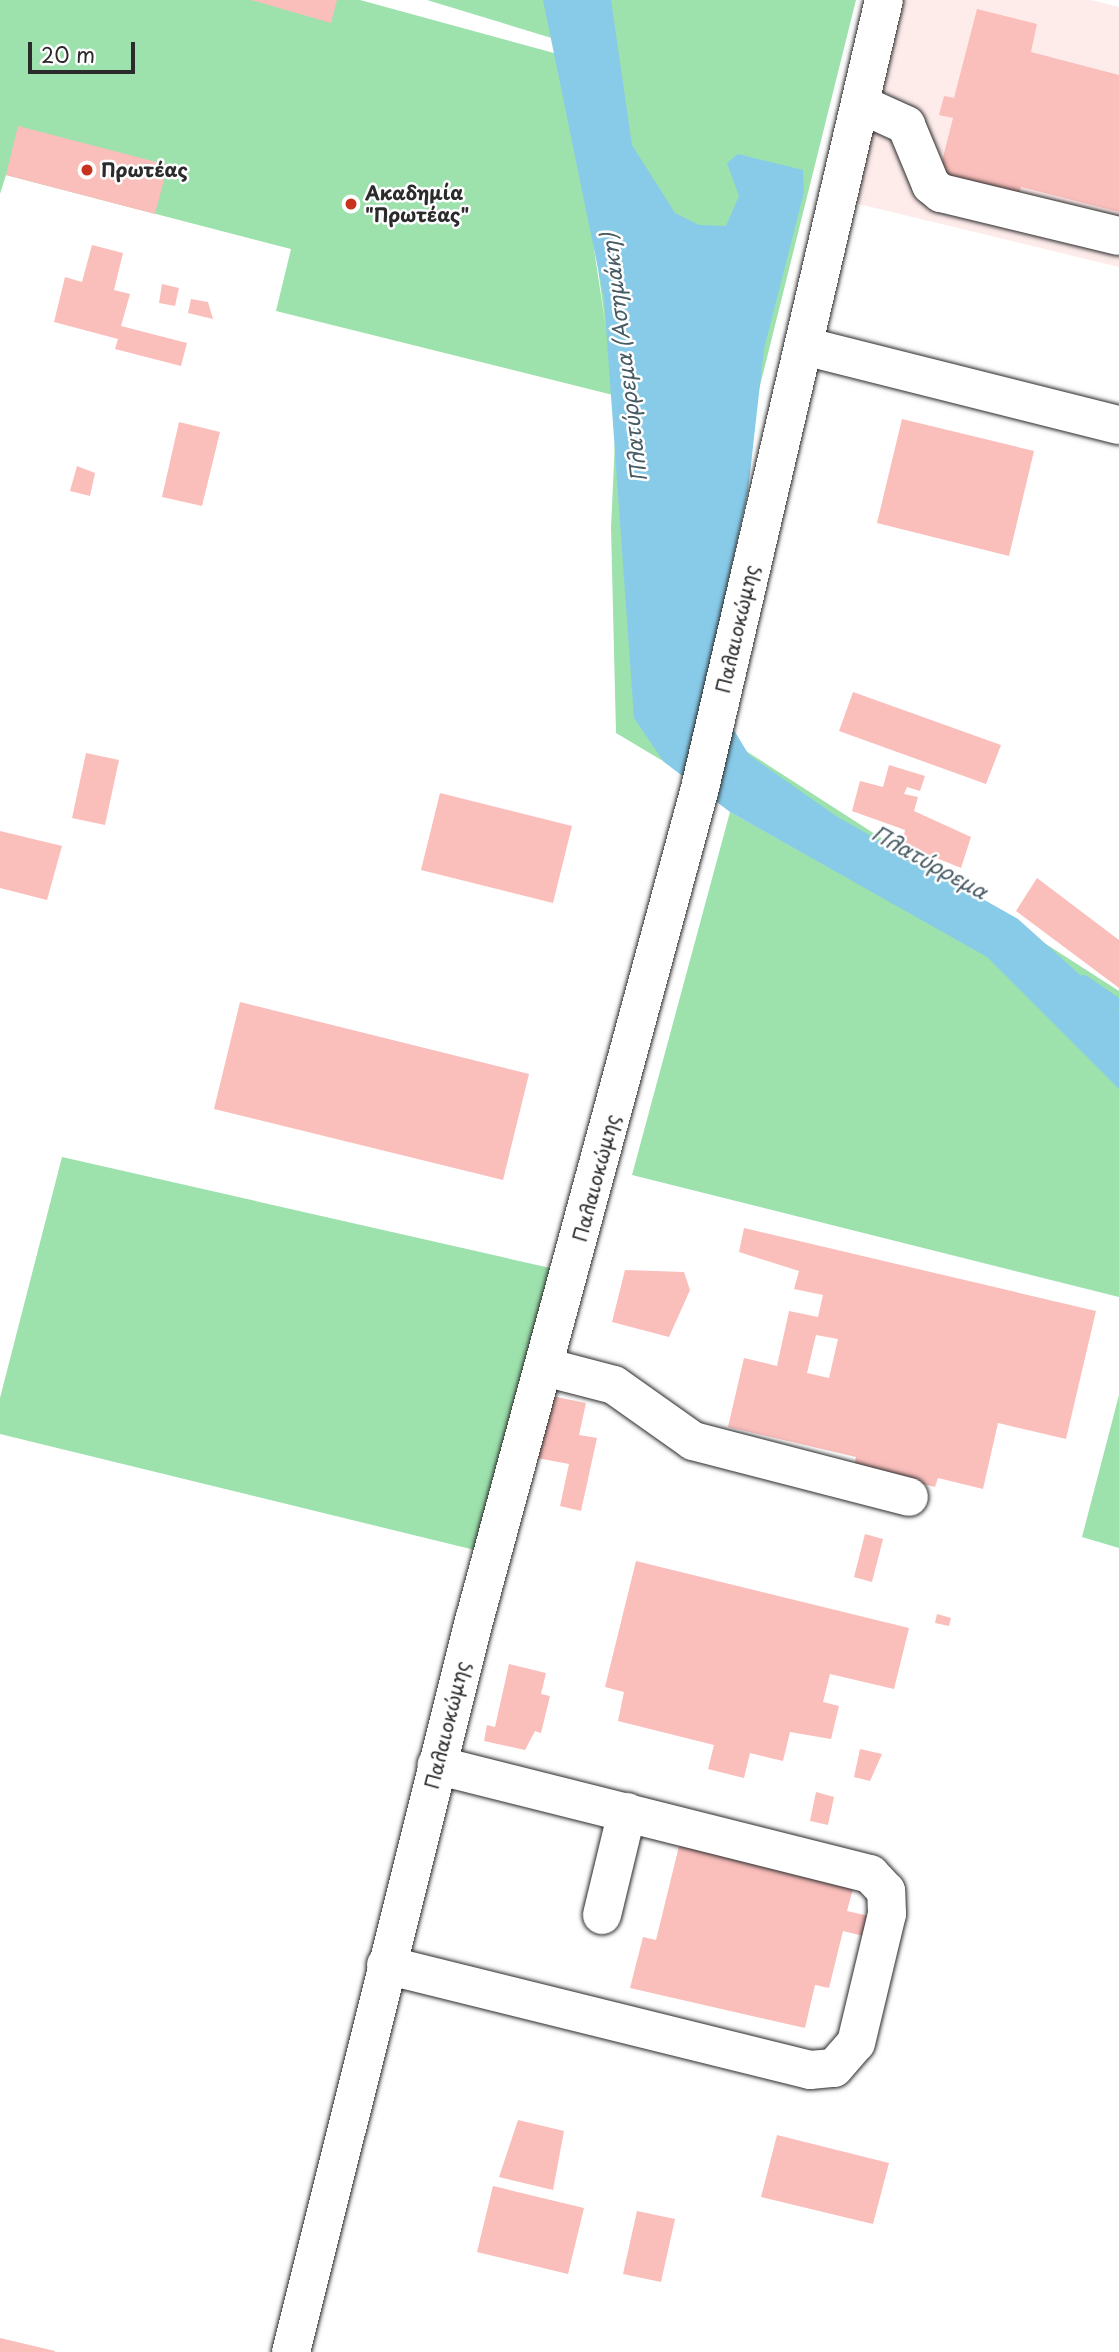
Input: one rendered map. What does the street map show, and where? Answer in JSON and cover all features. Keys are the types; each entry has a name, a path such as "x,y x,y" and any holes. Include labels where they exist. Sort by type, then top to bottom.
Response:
{"street":[{"name":"Παλαιοκώμης","path":"291,2352 437,1765 700,788 884,0"},
{"path":"860,104 906,125 931,185 941,193 1119,236"},
{"path":"804,346 1119,425"},
{"path":"545,1367 614,1385 694,1441 909,1497"},
{"path":"386,1965 810,2070 843,2062 856,2043 887,1914 880,1881 860,1869 437,1765"},
{"path":"602,1915 628,1812"}],"shaded area":[{"path":"894,0 1091,0 1119,7 1119,267 846,201"}],"green space":[{"path":"0,0 360,0 565,56 606,329 568,43 427,0 856,0 683,695 732,742 1119,991 1119,1297 632,1175 730,812 998,961 616,733 611,528 617,396 276,311 291,249 6,175 0,194"},
{"path":"62,1157 559,1270 487,1553 0,1434 0,1398"},
{"path":"1119,1395 1119,1548 1082,1537"}],"water":[{"name":"Πλατύρρεμα (Ασημάκη)","path":"543,0 611,0 632,145 675,213 699,225 726,226 739,196 727,163 738,154 803,170 804,192 764,349 748,491 715,644 732,727 749,755 836,816 1018,919 1119,1010 1119,1089 987,957 730,812 664,762 634,718 604,298"}],"building":[{"path":"251,0 337,0 331,23"},
{"path":"977,9 1037,24 1031,52 1119,75 1119,212 1021,187 1016,206 936,185 953,118 939,115 944,96 954,98"},
{"name":"Πρωτέας","path":"18,126 168,165 155,214 6,175"},
{"path":"92,245 123,253 114,290 130,294 121,326 187,343 181,366 115,349 118,339 54,322 65,277 82,282"},
{"path":"162,284 179,288 175,306 159,303"},
{"path":"191,299 208,302 213,319 188,313"},
{"path":"902,419 1034,451 1009,556 877,523"},
{"path":"179,422 220,432 202,506 162,497"},
{"path":"77,466 95,473 90,496 70,491"},
{"path":"853,692 1001,745 986,784 839,731"},
{"path":"86,753 119,760 105,825 72,818"},
{"path":"889,765 925,776 920,791 907,787 904,794 918,797 914,811 971,837 961,868 902,844 905,830 852,811 860,781 883,787"},
{"path":"440,793 572,826 553,903 421,870"},
{"path":"0,831 62,846 47,900 0,888"},
{"path":"1037,878 1119,940 1119,988 1016,911"},
{"path":"240,1002 529,1074 503,1180 214,1109"},
{"path":"744,1228 1096,1311 1066,1439 998,1423 983,1489 938,1478 935,1487 854,1467 856,1457 728,1427 744,1358 777,1366 789,1311 818,1317 823,1295 794,1289 799,1271 739,1252","holes":["816,1335 838,1339 829,1378 807,1373"]},
{"path":"625,1270 684,1272 690,1290 669,1337 612,1322"},
{"path":"551,1396 586,1403 579,1435 597,1438 581,1511 560,1506 569,1464 537,1458"},
{"path":"865,1534 883,1539 872,1582 854,1577"},
{"path":"636,1561 909,1628 894,1689 830,1674 823,1702 839,1706 831,1739 790,1732 783,1761 750,1753 744,1778 708,1769 714,1745 618,1721 624,1692 605,1687"},
{"path":"937,1614 951,1618 949,1626 935,1623"},
{"path":"509,1664 546,1673 541,1694 550,1696 541,1733 535,1731 525,1750 484,1741 487,1725 495,1727"},
{"path":"860,1749 882,1754 870,1781 854,1777"},
{"path":"816,1792 834,1797 828,1825 810,1821"},
{"path":"680,1842 854,1885 847,1911 873,1917 868,1937 843,1931 829,1988 815,1985 805,2028 630,1988 643,1937 656,1940"},
{"path":"518,2120 564,2131 553,2190 499,2177"},
{"path":"777,2135 889,2163 873,2224 761,2197"},
{"path":"493,2186 584,2208 568,2274 477,2252"},
{"path":"637,2211 675,2219 661,2282 623,2274"},
{"path":"0,2338 55,2351 55,2352 0,2352"}],"waterway":[{"name":"Πλατύρρεμα","path":"1084,980 1119,1004"}],"place":[{"name":"Πρωτέας","path":"87,170"},
{"name":"Ακαδημία \"Πρωτέας\"","path":"351,204"}]}
